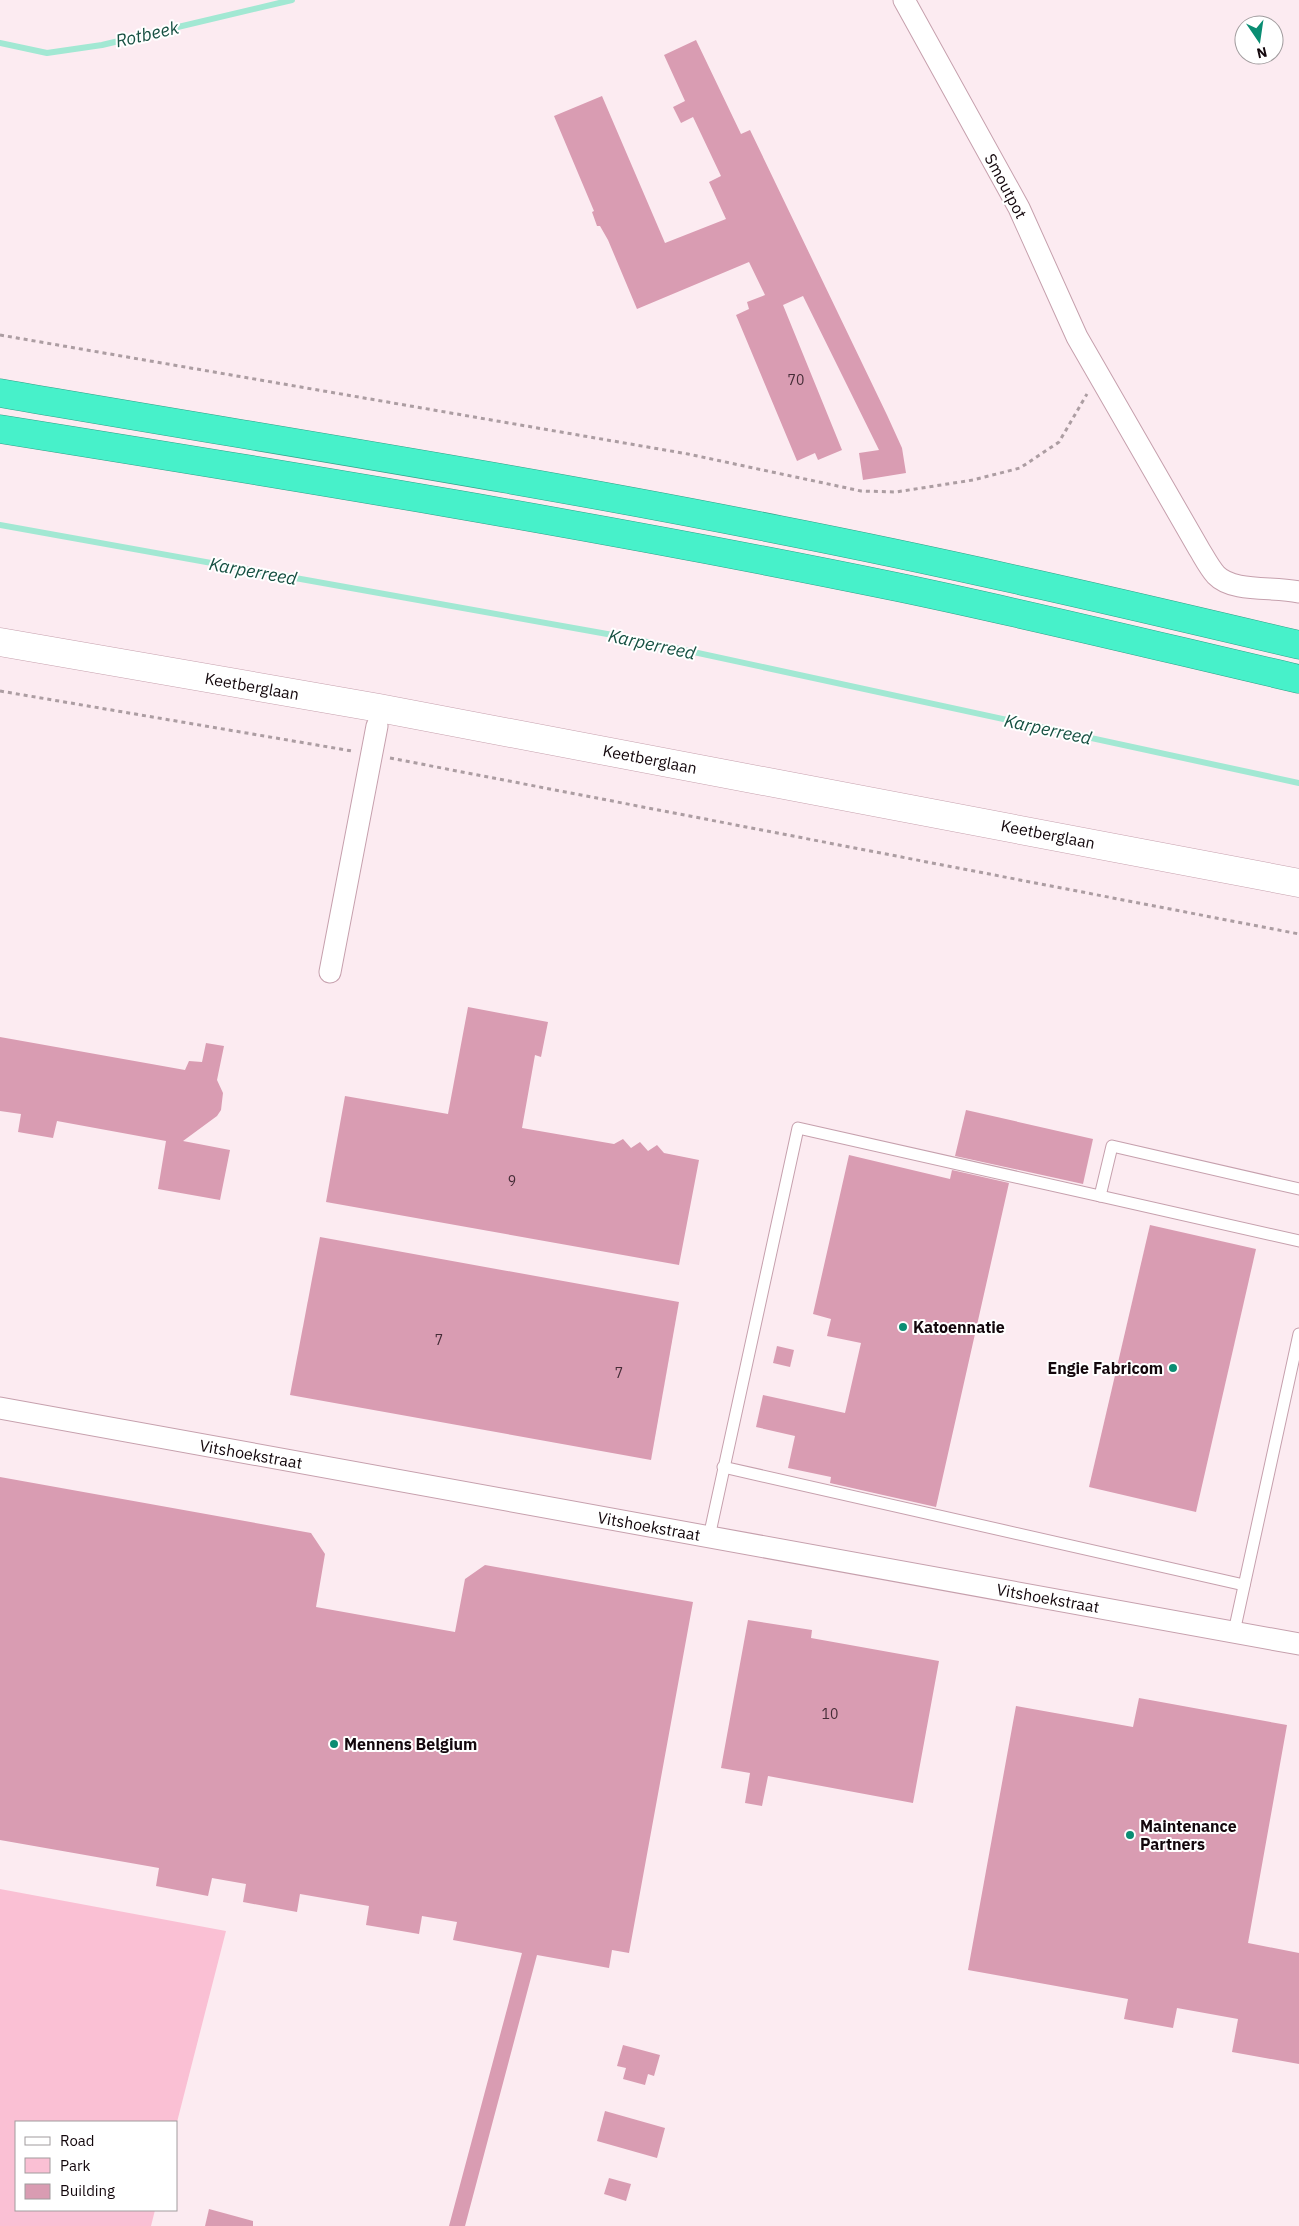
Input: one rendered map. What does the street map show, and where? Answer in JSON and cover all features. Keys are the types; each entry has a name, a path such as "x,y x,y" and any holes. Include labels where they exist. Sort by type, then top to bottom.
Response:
{"highway":[{"path":"0,394 447,469 778,530 992,574 1299,645"},
{"path":"0,429 734,554 900,588 1299,679"}],"main road":[{"name":"Keetberglaan","path":"0,642 399,712 1299,883"},
{"name":"Keetberglaan","path":"0,660 377,726 1299,899"}],"street":[{"name":"Smoutpot","path":"904,0 1019,208 1076,336 1098,377 1199,549 1217,576 1232,585 1250,588 1282,588 1299,592"},
{"path":"330,972 377,726"},
{"name":"Vitshoekstraat","path":"0,1408 1299,1644"}],"lane":[{"path":"709,1537 798,1128 1299,1241"},
{"path":"1100,1196 1112,1146 1299,1189"},
{"path":"1234,1632 1299,1334"},
{"path":"723,1467 1244,1585"}],"path":[{"path":"0,335 688,454 861,492 896,492 973,480 1020,468 1059,442 1098,377"},
{"path":"0,690 372,754 1299,934"}],"green space":[{"path":"0,1889 226,1931 177,2121 15,2121 15,2211 155,2211 151,2226 0,2226"}],"building":[{"path":"696,40 741,134 750,130 887,415 902,448 906,473 863,480 859,453 879,450 803,296 783,305 842,450 818,460 815,453 797,461 736,315 749,309 747,302 765,295 749,262 637,309 608,240 600,226 597,226 592,212 594,211 554,116 602,96 665,243 726,219 709,182 721,176 693,117 681,123 673,107 685,101 664,55"},
{"path":"468,1007 548,1022 541,1057 535,1055 522,1128 614,1144 623,1139 631,1148 640,1142 648,1151 657,1145 664,1153 699,1160 679,1265 326,1202 345,1096 448,1114"},
{"path":"0,1037 185,1070 189,1061 202,1062 206,1043 224,1046 217,1080 223,1093 221,1110 217,1116 183,1141 230,1150 220,1200 158,1189 166,1141 57,1121 53,1138 18,1132 21,1114 0,1111"},
{"path":"966,1110 1093,1139 1083,1184 955,1156"},
{"name":"Katoennatie","path":"849,1155 950,1179 952,1170 1009,1183 936,1507 830,1483 831,1477 788,1468 795,1436 756,1427 763,1395 845,1413 861,1343 827,1336 831,1319 813,1314"},
{"name":"Engie Fabricom","path":"1150,1225 1256,1249 1196,1512 1089,1487"},
{"path":"320,1237 679,1302 651,1460 290,1395"},
{"path":"777,1346 794,1350 790,1367 773,1363"},
{"name":"Mennens Belgium","path":"0,1477 311,1533 325,1554 316,1607 455,1632 465,1579 485,1565 693,1602 629,1953 612,1950 609,1968 537,1955 465,2226 449,2226 522,1953 453,1940 457,1922 422,1916 419,1934 366,1925 369,1906 300,1894 297,1912 243,1902 246,1884 212,1878 208,1896 156,1886 159,1868 0,1840"},
{"path":"748,1620 812,1630 811,1638 939,1661 913,1803 768,1776 762,1806 745,1803 750,1773 721,1768"},
{"name":"Maintenance Partners","path":"1139,1698 1287,1725 1248,1943 1299,1953 1299,2064 1232,2052 1238,2019 1177,2008 1173,2028 1124,2019 1128,1999 968,1970 1016,1706 1133,1727"},
{"path":"623,2045 660,2055 654,2076 648,2074 645,2085 623,2079 626,2068 617,2066"},
{"path":"605,2111 665,2128 657,2158 597,2141"},
{"path":"609,2178 631,2184 626,2201 604,2194"},
{"path":"209,2209 253,2221 253,2226 205,2226"}],"waterway":[{"name":"Rotbeek","path":"0,43 47,53 102,45 292,0"},
{"name":"Karperreed","path":"0,525 624,637 1299,783"}],"place":[{"name":"Katoennatie","path":"903,1327"},
{"name":"Engie Fabricom","path":"1173,1368"},
{"name":"Mennens Belgium","path":"334,1744"},
{"name":"Maintenance Partners","path":"1130,1835"}]}
